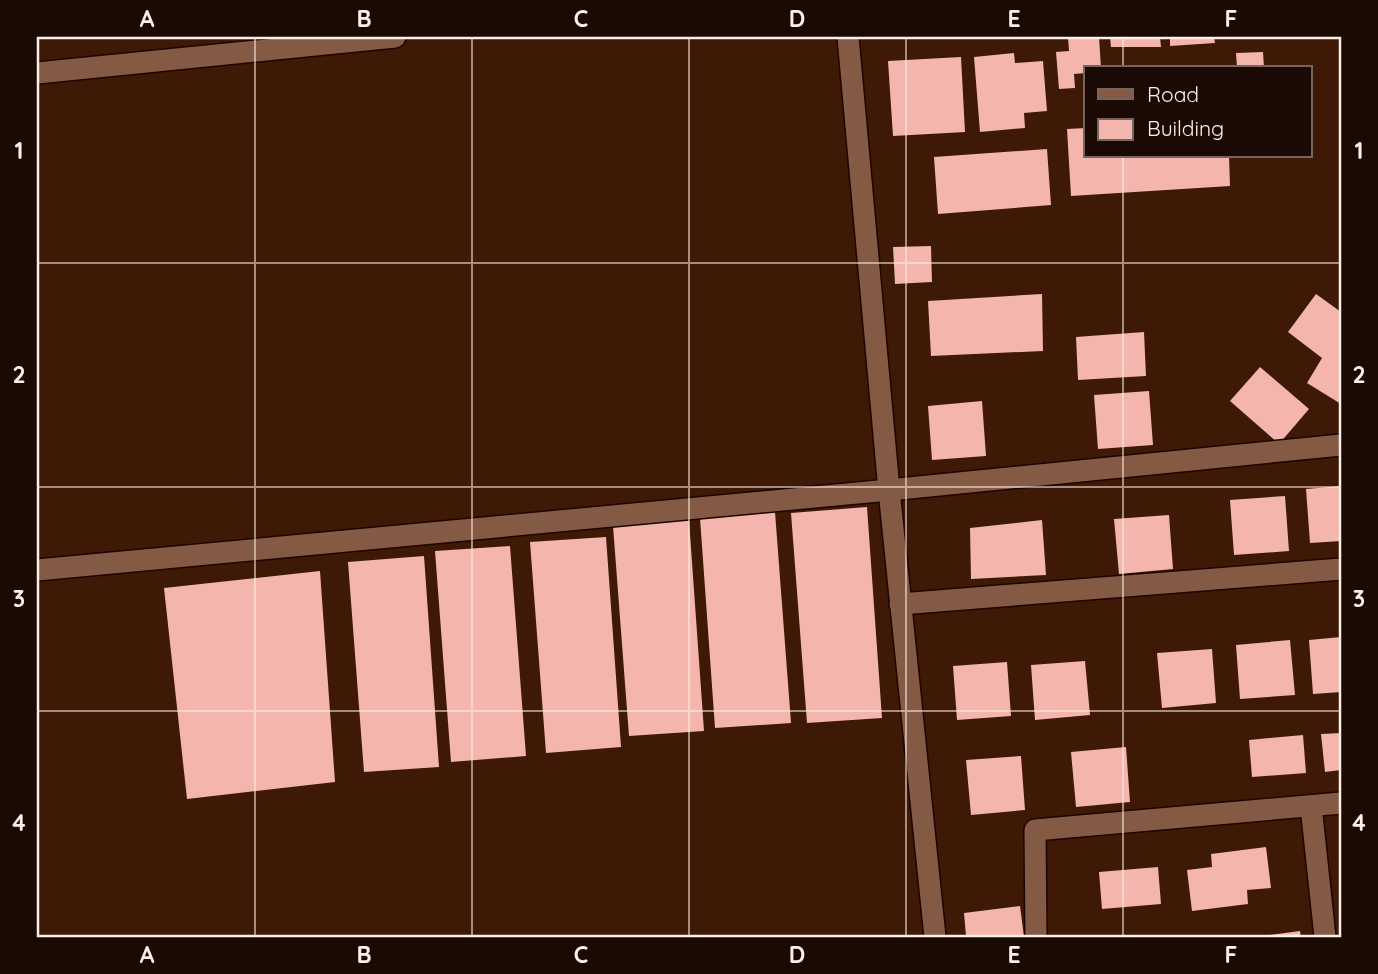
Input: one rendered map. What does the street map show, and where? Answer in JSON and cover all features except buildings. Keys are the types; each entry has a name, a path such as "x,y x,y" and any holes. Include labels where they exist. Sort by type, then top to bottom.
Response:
{"street":[{"path":"37,73 395,37"},
{"path":"848,37 889,490 934,937"},
{"path":"37,570 1341,445"},
{"path":"900,604 1341,569"},
{"path":"1036,937 1035,830 1341,803"},
{"path":"1311,806 1325,937"}]}
